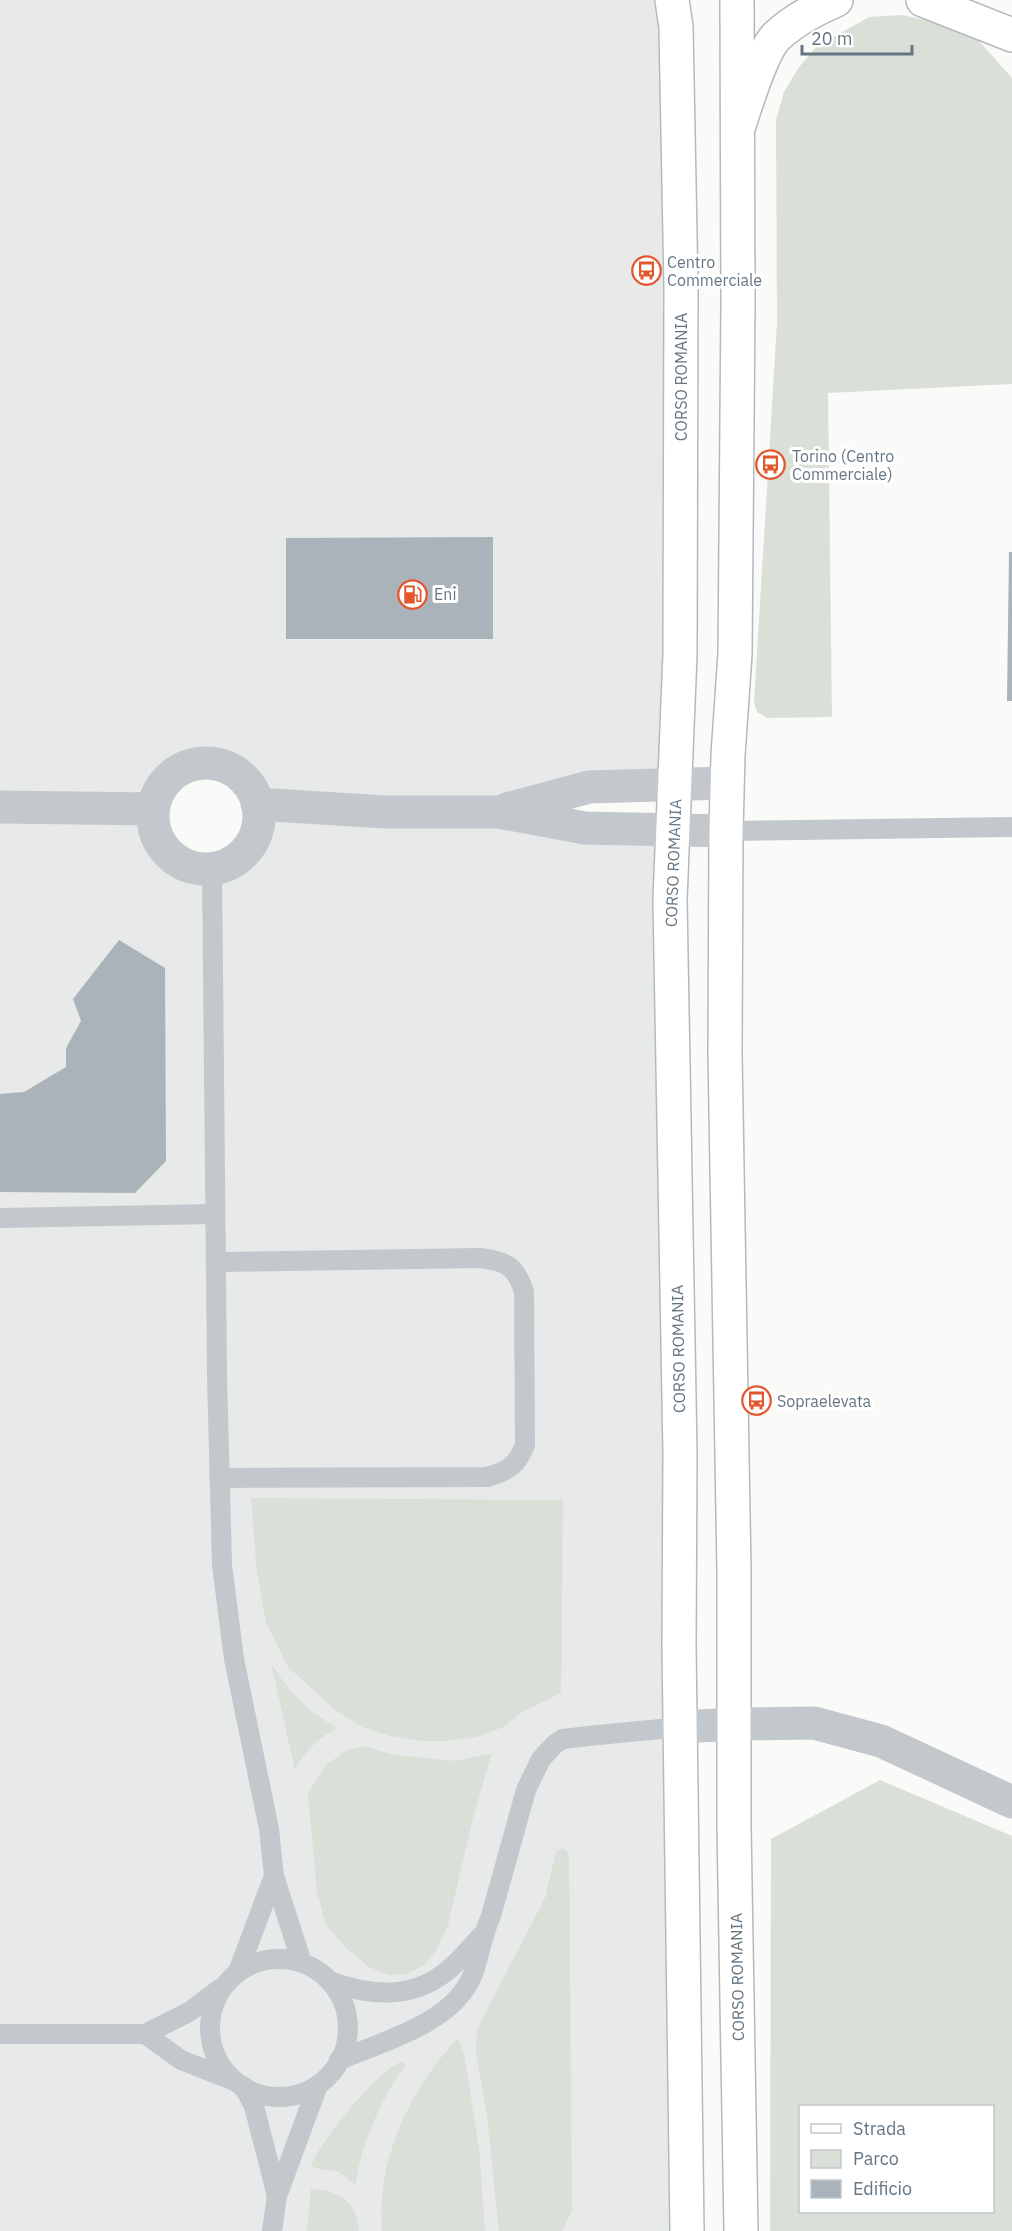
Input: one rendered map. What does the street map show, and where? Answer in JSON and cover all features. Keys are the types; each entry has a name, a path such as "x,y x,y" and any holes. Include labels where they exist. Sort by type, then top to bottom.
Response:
{"main road":[{"name":"CORSO ROMANIA","path":"672,0 676,27 681,288 680,654 670,900 680,1429 687,2231"},
{"name":"CORSO ROMANIA","path":"737,0 739,125 735,654 727,783 725,1121 741,2231"},
{"path":"739,125 756,76 775,37 810,11 836,0"},
{"path":"923,0 1012,35"},
{"path":"991,0 1012,21"}],"street":[{"path":"196,764 213,764 236,773 246,781 257,804 257,828 251,843 241,855 228,864 212,869 195,868 180,862 166,852 158,840 153,825 153,809 157,794 167,780 180,770 196,764"},
{"path":"498,812 589,787 727,783"},
{"path":"257,804 385,812 498,812 585,828 726,831"},
{"path":"0,807 153,809"},
{"path":"681,1727 814,1723 881,1741 1012,1802"}],"lane":[{"path":"726,831 1012,827"},
{"path":"212,869 215,1214 222,1565 234,1659 269,1829 274,1876 302,1963"},
{"path":"0,1218 215,1214"},
{"path":"216,1262 489,1259 499,1260 511,1267 520,1279 524,1292 525,1445 519,1460 503,1473 487,1477 219,1478"},
{"path":"339,2060 433,2020 451,2007 462,1994 473,1975 482,1935 491,1916 526,1790 541,1759 563,1739 681,1727"},
{"path":"238,1972 274,1876"},
{"path":"329,1982 364,1991 400,1993 423,1987 447,1971 482,1935"},
{"path":"0,2034 145,2034 189,2012 223,1987 238,1972 258,1962 280,1959 302,1963 323,1974 338,1992 346,2012 348,2034 343,2054 333,2072 318,2085 299,2094 269,2097 250,2091 181,2060 145,2034"},
{"path":"223,1987 213,2007 210,2028 213,2049 222,2067 254,2106 277,2196"},
{"path":"272,2231 277,2196 318,2085"}],"shaded area":[{"path":"0,0 672,0 676,784 500,811 674,830 687,2231 0,2231","holes":["196,764 213,764 236,773 246,781 253,792 258,812 257,828 251,843 241,855 228,864 212,869 195,868 180,862 166,852 158,840 153,825 157,794 167,780 180,770"]}],"green space":[{"path":"903,15 941,24 978,40 1012,78 1012,384 828,393 832,717 767,718 757,712 754,703 777,323 776,120 784,92 799,67 816,47 869,17"},
{"path":"251,1498 563,1500 561,1693 522,1712 503,1727 476,1737 447,1741 422,1741 390,1736 362,1727 334,1709 288,1667 266,1622 257,1573"},
{"path":"271,1663 285,1684 300,1700 337,1728 313,1746 295,1770"},
{"path":"364,1746 394,1755 457,1761 492,1753 473,1818 448,1925 436,1951 424,1965 406,1974 389,1975 369,1967 345,1947 326,1925 317,1892 308,1793 326,1765 347,1750"},
{"path":"880,1780 1012,1836 1012,2231 770,2231 771,1839"},
{"path":"562,1848 567,1851 569,1858 572,2211 562,2231 499,2231 487,2116 476,2052 477,2029 545,1898 556,1852"},
{"path":"458,2038 464,2053 479,2148 485,2231 382,2231 385,2178 400,2127 425,2079"},
{"path":"402,2062 406,2064 388,2092 367,2137 356,2185 339,2172 311,2167 324,2142 350,2108 380,2077"},
{"path":"311,2189 338,2195 351,2205 358,2221 359,2231 307,2231"}],"building":[{"path":"493,537 493,639 286,639 286,538"},
{"path":"1009,552 1012,552 1012,701 1007,701"},
{"path":"119,940 165,968 166,1161 135,1193 0,1192 0,1094 24,1092 66,1067 66,1048 81,1021 73,999"}],"place":[{"name":"Centro Commerciale","path":"646,271"},
{"name":"Torino (Centro Commerciale)","path":"771,465"},
{"name":"Eni","path":"413,594"},
{"name":"Sopraelevata","path":"756,1401"}]}
